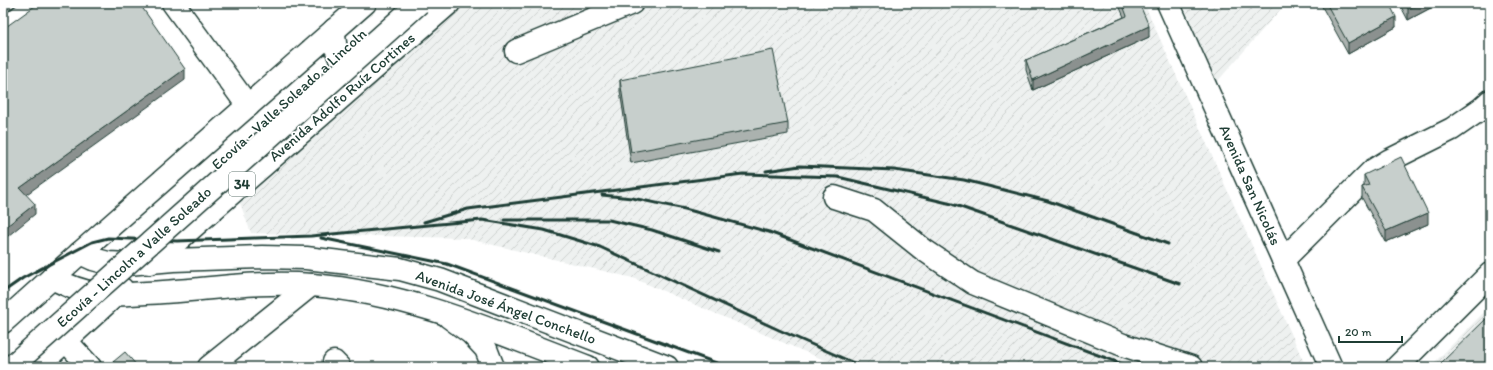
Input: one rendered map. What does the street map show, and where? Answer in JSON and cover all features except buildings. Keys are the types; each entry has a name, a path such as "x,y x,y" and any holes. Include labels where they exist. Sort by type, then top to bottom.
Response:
{"main road":[{"path":"3,30 38,3"},
{"path":"173,3 248,106"},
{"path":"3,322 365,3"},
{"name":"Ecovía - Valle Soleado a Lincoln","path":"3,355 134,236 398,3"},
{"name":"Ecovía - Lincoln a Valle Soleado","path":"11,367 419,3"},
{"name":"Avenida Adolfo Ruíz Cortines","path":"37,367 150,263 367,76 449,3"},
{"path":"516,51 632,3"},
{"name":"Avenida San Nicolás","path":"1168,3 1332,367"},
{"path":"334,30 336,50 340,60 357,73 367,76"},
{"path":"1283,260 1372,171 1390,160 1452,129 1490,101"},
{"path":"834,197 874,210 924,250 973,283 1123,345 1191,367"},
{"name":"Avenida José Ángel Conchello","path":"80,253 93,259 108,263 128,264 173,260 262,256 306,258 400,269 440,280 667,367"},
{"path":"1397,367 1490,274"},
{"name":"Avenida José Ángel Conchello","path":"52,278 78,290 95,294 116,295 276,284 311,285 353,290 387,297 444,313 588,367"},
{"path":"209,367 311,285"},
{"path":"444,313 470,333 486,349 493,367"},
{"path":"66,340 90,367"}],"shaded area":[{"path":"466,3 1144,3 1306,367 844,367 817,357 633,278 464,238 251,233 240,203"},
{"path":"1183,3 1286,3 1216,83"},
{"path":"1490,306 1490,367 1430,367"}],"railway":[{"path":"766,171 800,166 894,170 964,180 1048,201 1168,244"},
{"path":"424,222 468,209 743,174 838,177 952,204 1180,284"},
{"path":"602,195 632,198 685,209 769,232 1130,367"},
{"path":"3,292 23,278 92,242 108,238 177,241 311,236 482,220 544,230 600,247 779,330 863,367"},
{"path":"504,220 609,220 652,230 719,252"},
{"path":"321,238 447,264 727,367"}]}
